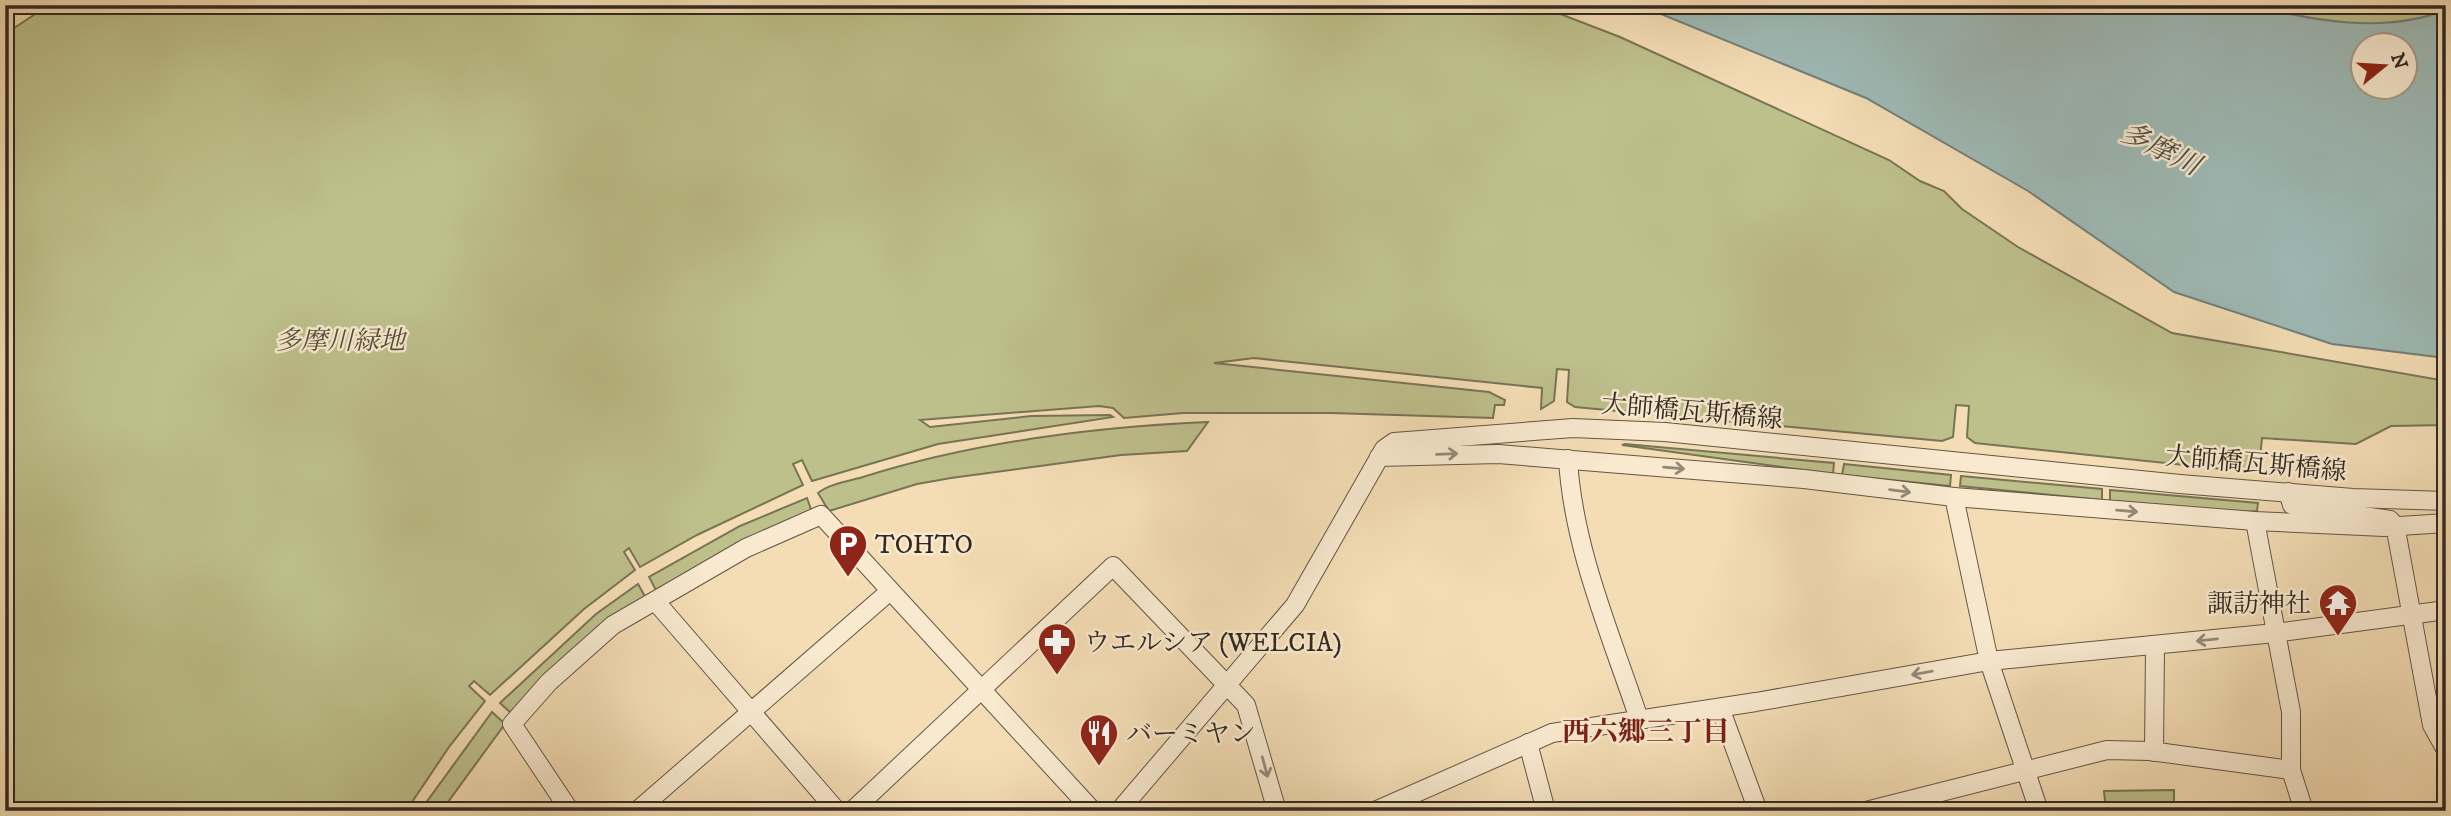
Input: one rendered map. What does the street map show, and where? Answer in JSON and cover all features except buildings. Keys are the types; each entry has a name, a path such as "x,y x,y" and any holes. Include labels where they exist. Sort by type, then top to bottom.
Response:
{"street":[{"name":"大師橋瓦斯橋線","path":"1379,457 1394,442 1573,428 1665,432 1873,455 2288,492 2446,501"},
{"path":"1119,811 1295,605 1379,457 1447,453 1569,459 1804,479 1954,497 2255,521 2384,527 2446,523"},
{"path":"1569,459 1570,499 1602,611 1639,719"},
{"path":"2288,492 2292,505 2390,520 2395,525 2432,725 2446,750"},
{"path":"1954,497 1989,661 2039,811"},
{"path":"570,811 512,724 549,682 598,637 746,548 821,515 1093,811"},
{"path":"2255,521 2291,712 2291,770 2304,811"},
{"path":"852,811 1113,566 1249,711 1277,811"},
{"path":"637,811 890,591"},
{"path":"656,602 837,811"},
{"path":"1375,811 1552,733 1723,707 1989,661 2275,633 2446,610"},
{"path":"2154,752 2155,646"},
{"path":"1723,707 1758,811"},
{"path":"1528,743 1546,811"},
{"path":"1866,811 2107,750 2154,752 2291,770"}],"green space":[{"name":"多摩川緑地","path":"49,5 1537,5 1620,37 1889,160 1920,181 1944,191 1962,209 2018,247 2172,333 2446,381 2446,425 2391,426 2356,444 2262,438 2259,467 2251,472 1975,443 1967,437 1969,406 1956,405 1953,437 1942,441 1575,407 1567,402 1569,370 1557,369 1554,401 1541,409 1542,388 1254,358 1214,363 1489,392 1505,400 1504,405 1495,405 1493,418 1331,413 1183,413 1124,418 1113,408 1099,406 920,420 930,427 1031,416 1113,417 938,444 812,481 802,460 793,464 803,485 697,535 640,567 629,548 624,552 635,570 584,609 490,695 474,681 469,686 485,701 449,747 406,811 5,811 5,34"},
{"path":"2139,5 2446,5 2446,84 2420,59 2420,32 2350,32 2350,43"},
{"path":"1208,422 1187,451 1121,455 951,478 917,484 829,511 818,493 833,485 948,454 1034,438"},
{"path":"1622,445 1834,463 1833,474"},
{"path":"1844,464 1951,475 1950,486 1842,475"},
{"path":"1961,476 2102,489 2102,500 1960,486"},
{"path":"2110,490 2258,503 2257,511 2246,512 2110,501"},
{"path":"807,498 812,512 658,594 649,577 740,526"},
{"path":"638,584 647,600 513,715 500,703 596,614"},
{"path":"492,712 505,724 445,806 441,805 437,811 420,811"},
{"path":"2174,790 2174,811 2106,811 2104,791"}],"water":[{"name":"多摩川","path":"1639,5 2252,5 2324,20 2373,23 2398,22 2446,10 2446,358 2332,344 2174,292 2028,191 1866,98"}],"place":[{"name":"TOHTO","path":"848,578"},
{"name":"諏訪神社","path":"2338,637"},
{"name":"ウエルシア (WELCIA)","path":"1057,676"},
{"name":"バーミヤン","path":"1099,767"}],"district":[{"name":"西六郷三丁目","path":"1646,731"}]}
